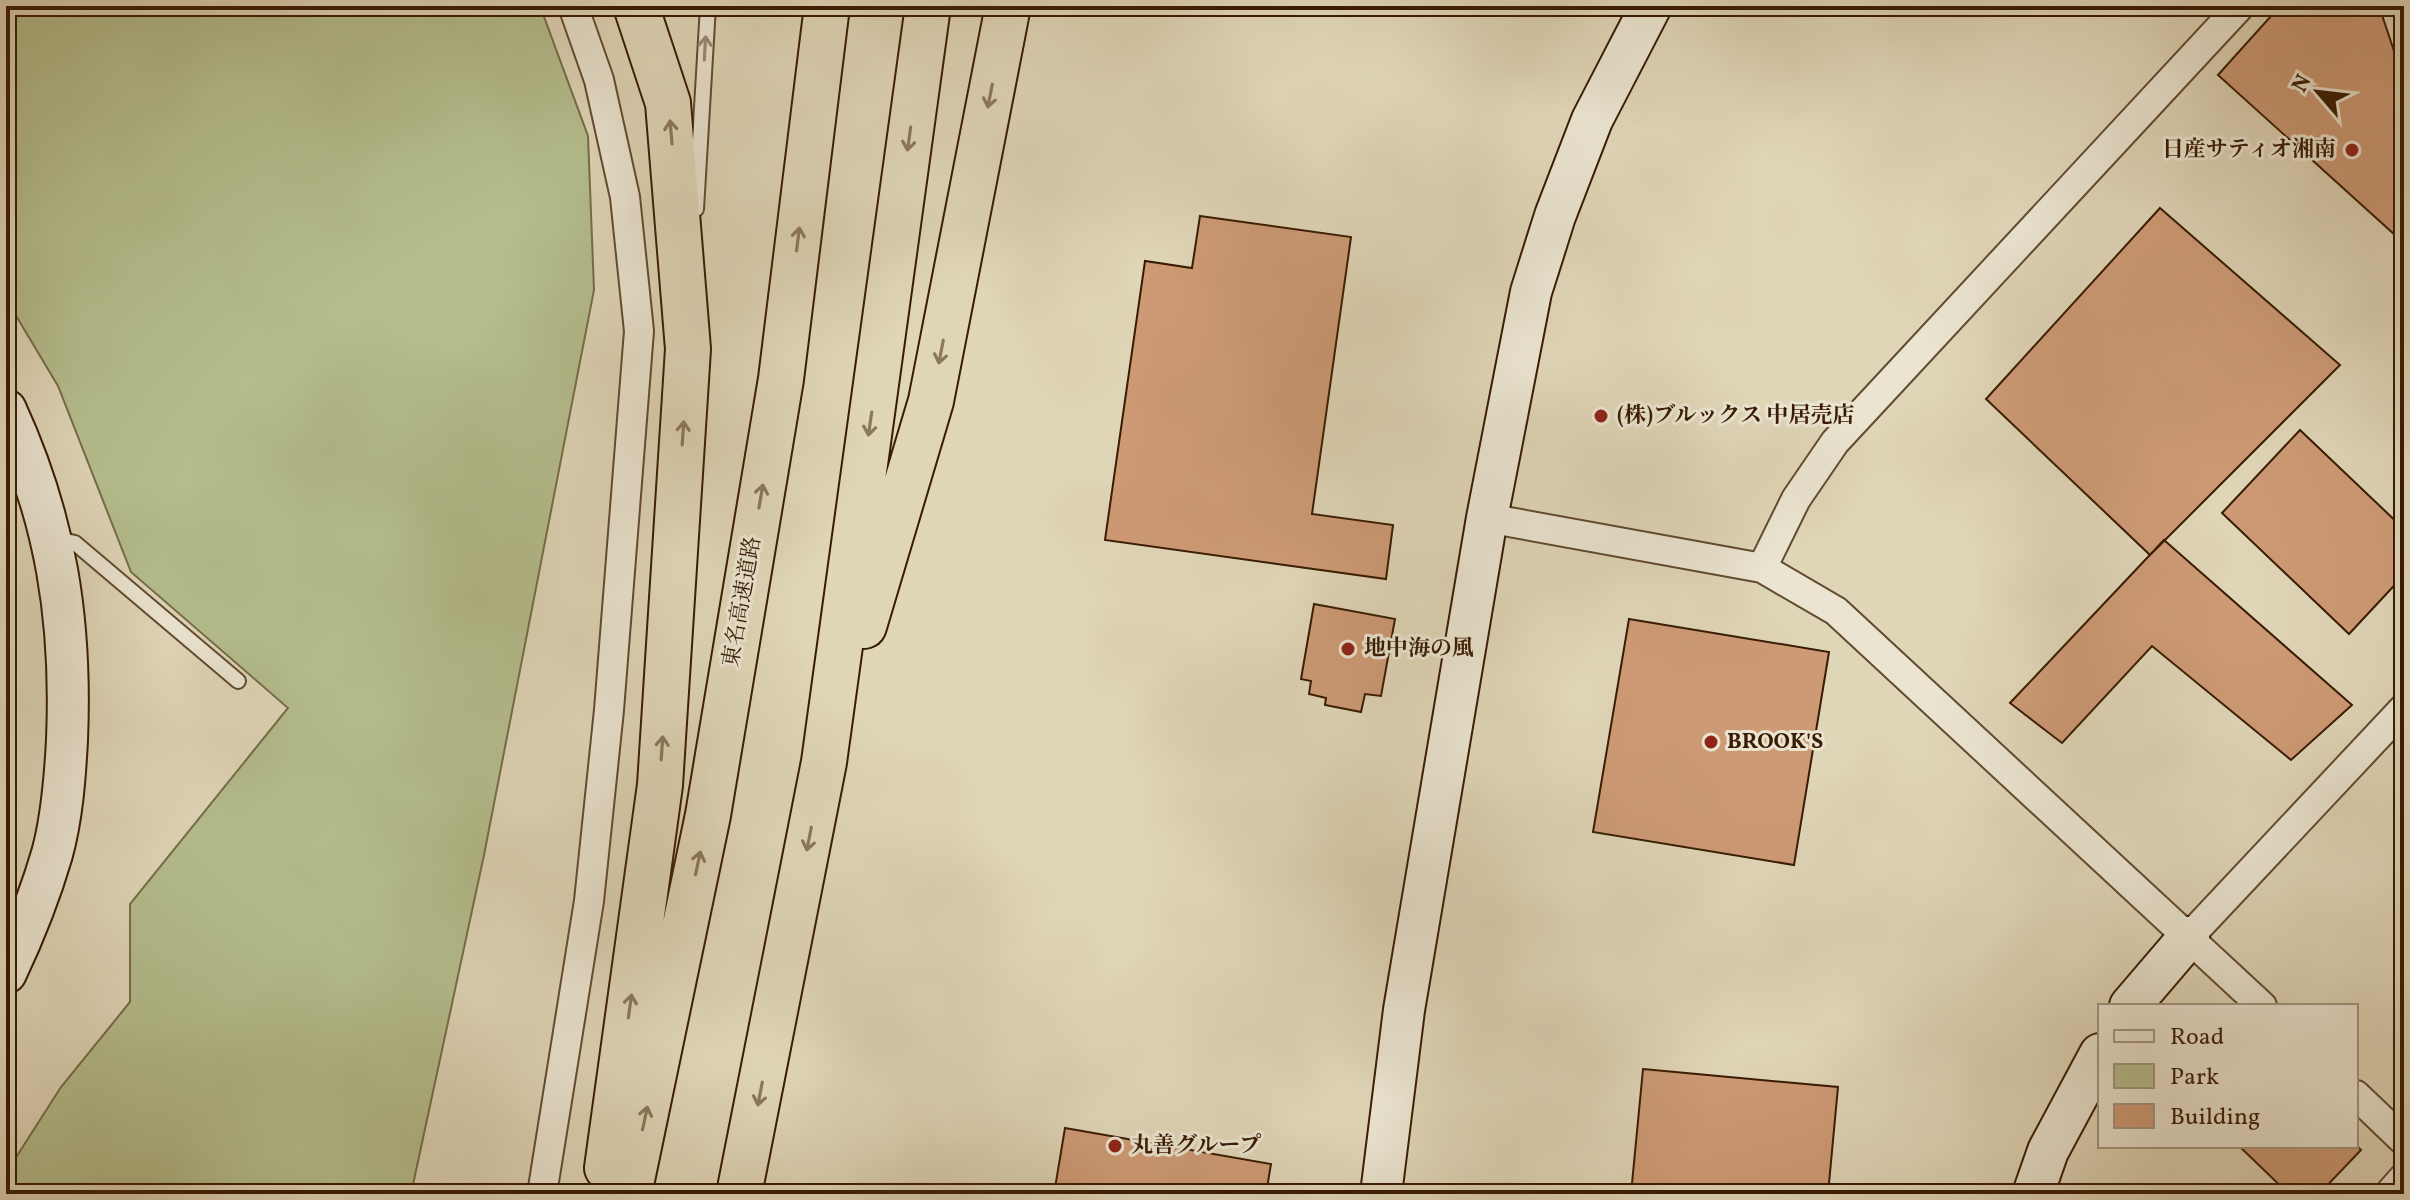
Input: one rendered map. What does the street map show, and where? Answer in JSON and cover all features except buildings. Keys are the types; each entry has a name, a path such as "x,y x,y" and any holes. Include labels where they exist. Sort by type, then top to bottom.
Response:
{"highway":[{"path":"604,1194 660,785 688,349 668,103 636,6"},
{"name":"東名高速道路","path":"629,1194 708,815 781,379 827,6"},
{"path":"739,1194 824,762 928,6"},
{"path":"824,762 931,401 1006,11"}],"street":[{"path":"542,1194 589,901 609,710 639,331 625,197 599,80 573,6"},
{"path":"1381,1194 1404,1010 1487,518 1531,292 1592,120 1651,6"},
{"path":"1762,568 1796,499 1835,442 2240,6"},
{"path":"6,410 29,460 52,538 67,627 68,707 65,783 52,852 27,928 6,973"},
{"path":"1487,518 1762,568 1836,611 2260,1004"},
{"path":"2132,1004 2189,937 2404,708"},
{"path":"2033,1194 2048,1151 2098,1058"},
{"path":"2358,1097 2404,1141"},
{"path":"2389,1194 2404,1177"}],"lane":[{"path":"695,225 708,6"},
{"path":"688,349 695,240"},
{"path":"52,538 75,543 238,681"}],"green space":[{"path":"6,6 540,6 588,136 594,290 484,855 411,1194 6,1194 6,1173 61,1087 130,1002 130,904 288,708 131,572 58,386 6,299"},
{"path":"6,578 14,689 6,800"}],"place":[{"name":"日産サティオ湘南","path":"2352,150"},
{"name":"(株)ブルックス 中居売店","path":"1601,416"},
{"name":"地中海の風","path":"1348,649"},
{"name":"BROOK'S","path":"1711,742"},
{"name":"丸善グループ","path":"1115,1146"}]}
